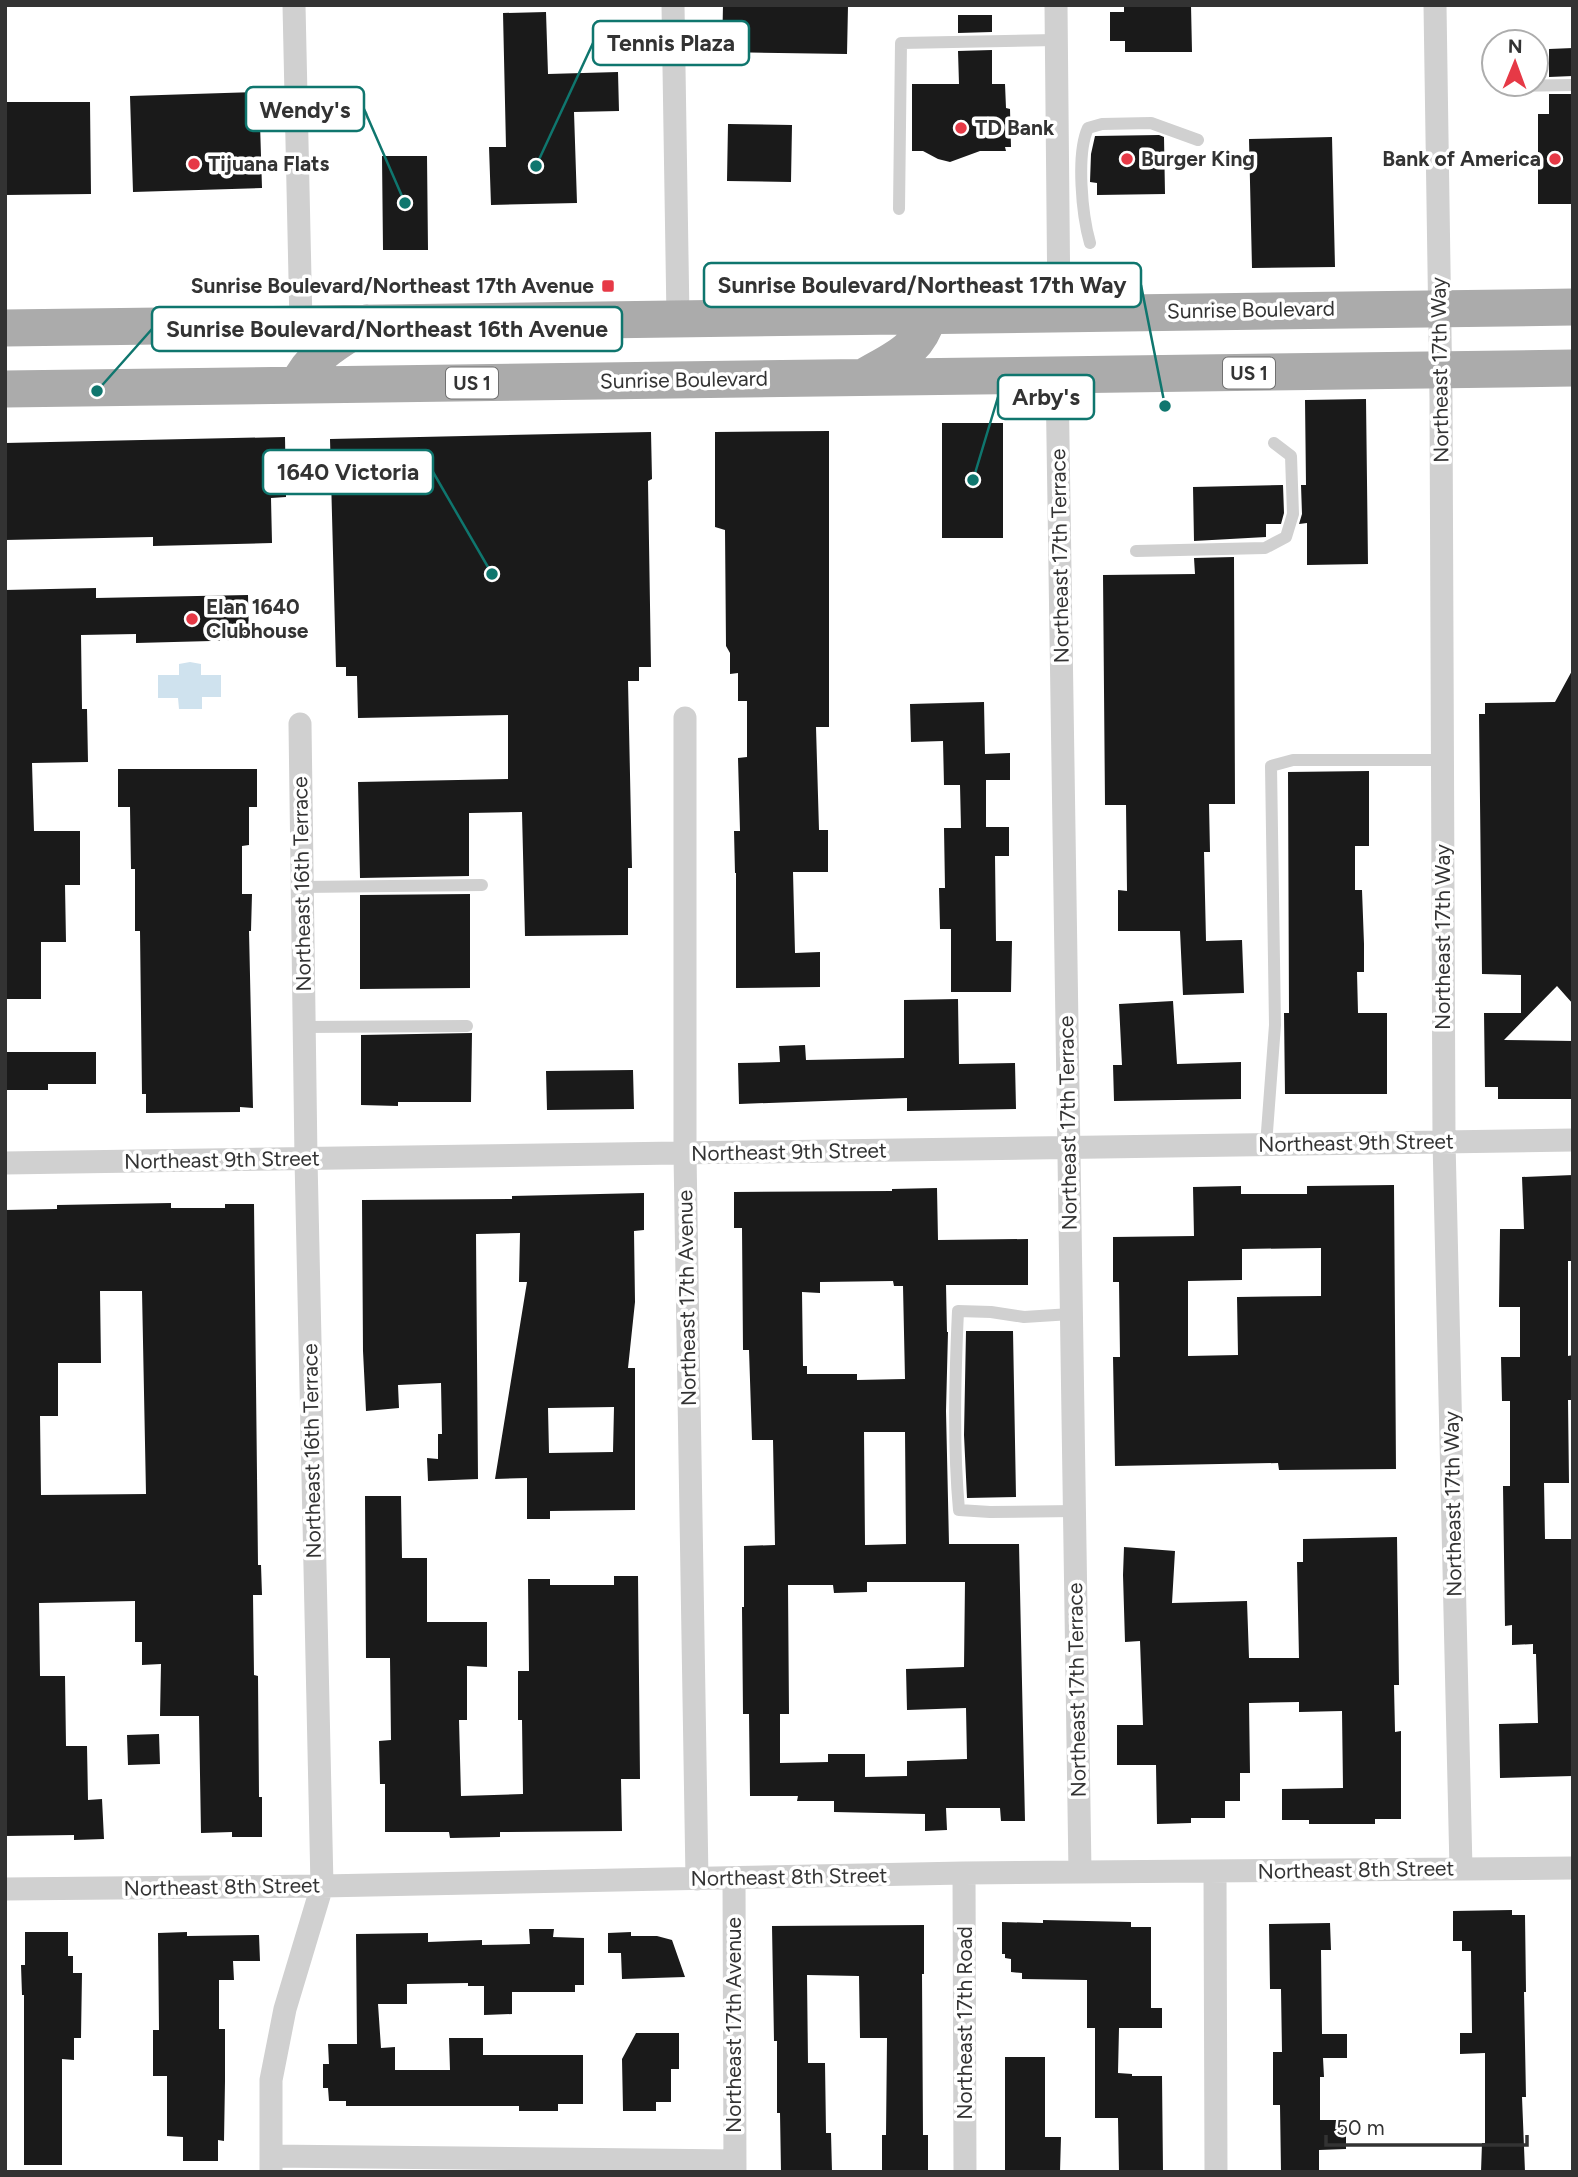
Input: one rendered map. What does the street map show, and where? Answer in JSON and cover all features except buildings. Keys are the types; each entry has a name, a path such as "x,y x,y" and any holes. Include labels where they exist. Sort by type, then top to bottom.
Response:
{"main road":[{"name":"Sunrise Boulevard","path":"5,328 1573,307"},
{"path":"863,378 909,351 923,333 929,314"},
{"path":"298,385 304,371 318,355 367,323"},
{"name":"Sunrise Boulevard","path":"5,389 1573,368"}],"street":[{"path":"294,5 301,324"},
{"path":"673,5 678,318"},
{"path":"1055,5 1059,313"},
{"name":"Northeast 17th Way","path":"1435,5 1440,370 1444,1141 1461,1869"},
{"name":"Northeast 17th Terrace","path":"1057,375 1080,1872"},
{"name":"Northeast 17th Avenue","path":"685,718 685,1154 696,1879"},
{"name":"Northeast 16th Terrace","path":"271,2164 271,2080 285,2009 322,1886 306,1159 300,724"},
{"name":"Northeast 9th Street","path":"5,1163 1573,1140"},
{"name":"Northeast 8th Street","path":"5,1889 322,1886 964,1873 1573,1868"},
{"path":"1215,1872 1216,2172"},
{"name":"Northeast 17th Road","path":"964,1873 965,2172"},
{"name":"Northeast 17th Avenue","path":"734,1879 735,2166"},
{"path":"271,2164 735,2166"}],"lane":[{"path":"900,209 901,43 1056,40"},
{"path":"1550,85 1573,85"},
{"path":"296,117 362,116"},
{"path":"1090,243 1083,218 1082,141 1088,128 1102,124 1151,122 1198,140"},
{"path":"1136,551 1265,548 1286,537 1293,514 1291,456 1273,443"},
{"path":"1266,1145 1275,1025 1271,766 1293,760 1442,760"},
{"path":"302,887 482,885"},
{"path":"304,1027 467,1026"},
{"path":"1071,1314 1024,1317 958,1311 957,1490 959,1510 1074,1511"}],"water":[{"path":"179,664 201,664 201,675 221,675 221,697 202,697 202,709 179,709 178,698 158,698 158,675 179,675"}],"place":[{"name":"TD Bank","path":"961,128"},
{"name":"Burger King","path":"1127,159"},
{"name":"Bank of America","path":"1555,159"},
{"name":"Tijuana Flats","path":"194,164"},
{"name":"Tennis Plaza","path":"536,166"},
{"name":"Wendy's","path":"405,203"},
{"name":"Sunrise Boulevard/Northeast 17th Avenue","path":"608,286"},
{"name":"Sunrise Boulevard/Northeast 16th Avenue","path":"97,391"},
{"name":"Sunrise Boulevard/Northeast 17th Way","path":"1165,406"},
{"name":"Arby's","path":"973,480"},
{"name":"1640 Victoria","path":"492,574"},
{"name":"Elan 1640 Clubhouse","path":"192,619"}]}
